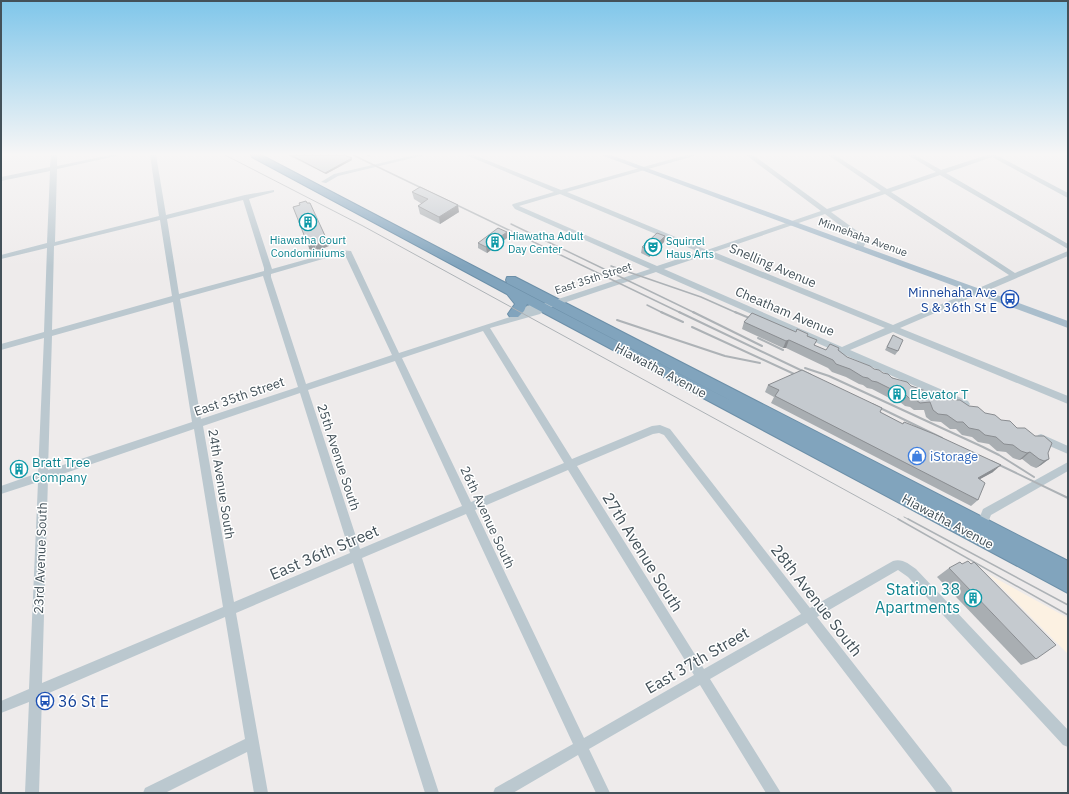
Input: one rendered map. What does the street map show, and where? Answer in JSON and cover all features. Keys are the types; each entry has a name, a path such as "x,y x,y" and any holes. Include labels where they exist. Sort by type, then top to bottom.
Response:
{"highway":[{"name":"Hiawatha Avenue","path":"326,192 510,289 549,305 1068,569"},
{"name":"Hiawatha Avenue","path":"342,192 1068,585"},
{"path":"510,289 521,304 520,308 514,314"}],"main road":[{"name":"Minnehaha Avenue","path":"708,192 1068,325"}],"street":[{"name":"23rd Avenue South","path":"32,793 52,192"},
{"name":"24th Avenue South","path":"159,192 261,793"},
{"path":"1,257 267,192"},
{"name":"Cheatham Avenue","path":"558,192 515,205 517,208 656,270 974,408"},
{"name":"Snelling Avenue","path":"558,192 1068,400"},
{"path":"799,192 862,238 859,248"},
{"name":"East 35th Street","path":"484,327 497,319 530,308 549,305 656,270 883,192"},
{"path":"888,192 1015,276"},
{"path":"974,192 1068,247"},
{"name":"25th Avenue South","path":"245,197 268,268 266,277 432,793"},
{"name":"26th Avenue South","path":"267,272 340,252 348,253 603,793"},
{"path":"842,350 1068,253"},
{"path":"1,347 267,272"},
{"name":"East 35th Street","path":"1,490 484,327 537,312 549,305"},
{"name":"27th Avenue South","path":"484,327 774,793"},
{"name":"East 36th Street","path":"1,707 470,509 652,430 660,429"},
{"name":"28th Avenue South","path":"660,429 667,432 946,793"},
{"path":"1032,434 1068,450"},
{"path":"982,524 987,512 1068,466"},
{"name":"East 37th Street","path":"500,793 893,566 903,566 912,573 1068,740"},
{"path":"150,793 252,743"}],"shaded area":[{"path":"988,574 1068,618 1068,654"}],"building":[{"path":"412,192 431,192 458,205 439,217 418,206 428,199"},
{"name":"Hiawatha Court Condominiums","path":"306,201 307,203 310,203 327,240 315,245 314,243 308,245 293,207"},
{"path":"498,228 507,232 486,247 478,243"},
{"path":"657,233 665,236 650,251 642,247"},
{"path":"752,313 796,332 797,329 808,334 807,336 817,340 814,345 826,350 830,344 839,348 838,350 847,357 888,374 892,378 907,382 911,386 926,391 932,399 939,393 946,394 953,400 960,400 969,406 978,407 985,413 995,415 1001,420 1010,421 1017,428 1025,428 1035,436 1044,436 1052,443 1048,453 1049,459 1044,461 1030,452 1027,453 1021,451 1013,445 1004,444 996,437 985,435 979,430 969,428 963,422 957,422 947,415 938,414 933,410 930,402 920,403 916,400 910,399 906,395 836,364 833,360 744,322"},
{"path":"893,335 903,340 898,351 887,347"},
{"name":"iStorage","path":"802,370 882,408 880,412 903,424 904,422 934,434 1001,465 978,478 985,483 978,500 775,396 779,390 768,385"},
{"path":"20,463 19,469 14,471 14,465"},
{"path":"968,561 971,564 974,562 1056,645 1036,659 949,568 960,562 962,564"}],"tram line":[{"path":"297,192 363,226 900,520"},
{"path":"904,517 908,519"},
{"path":"898,519 1068,615"},
{"path":"908,519 1068,605"}],"railway":[{"path":"430,192 681,313"},
{"path":"511,224 695,313"},
{"path":"611,266 701,297 737,313"},
{"path":"647,305 661,312"},
{"path":"661,312 683,322"},
{"path":"679,312 811,375"},
{"path":"693,312 762,346"},
{"path":"735,312 759,322"},
{"path":"617,320 725,356 760,363"},
{"path":"692,327 805,379"},
{"path":"758,338 783,350"},
{"path":"805,368 829,376 983,447 999,455 1034,477"},
{"path":"872,404 942,438"},
{"path":"991,461 1068,498"}],"place":[{"name":"Hiawatha Court Condominiums","path":"308,222"},
{"name":"Hiawatha Adult Day Center","path":"495,242"},
{"name":"Squirrel Haus Arts","path":"653,247"},
{"name":"Minnehaha Ave S & 36th St E","path":"1010,299"},
{"name":"Elevator T","path":"897,394"},
{"name":"iStorage","path":"917,456"},
{"name":"Bratt Tree Company","path":"19,469"},
{"name":"Station 38 Apartments","path":"973,598"},
{"name":"36 St E","path":"45,701"}]}
